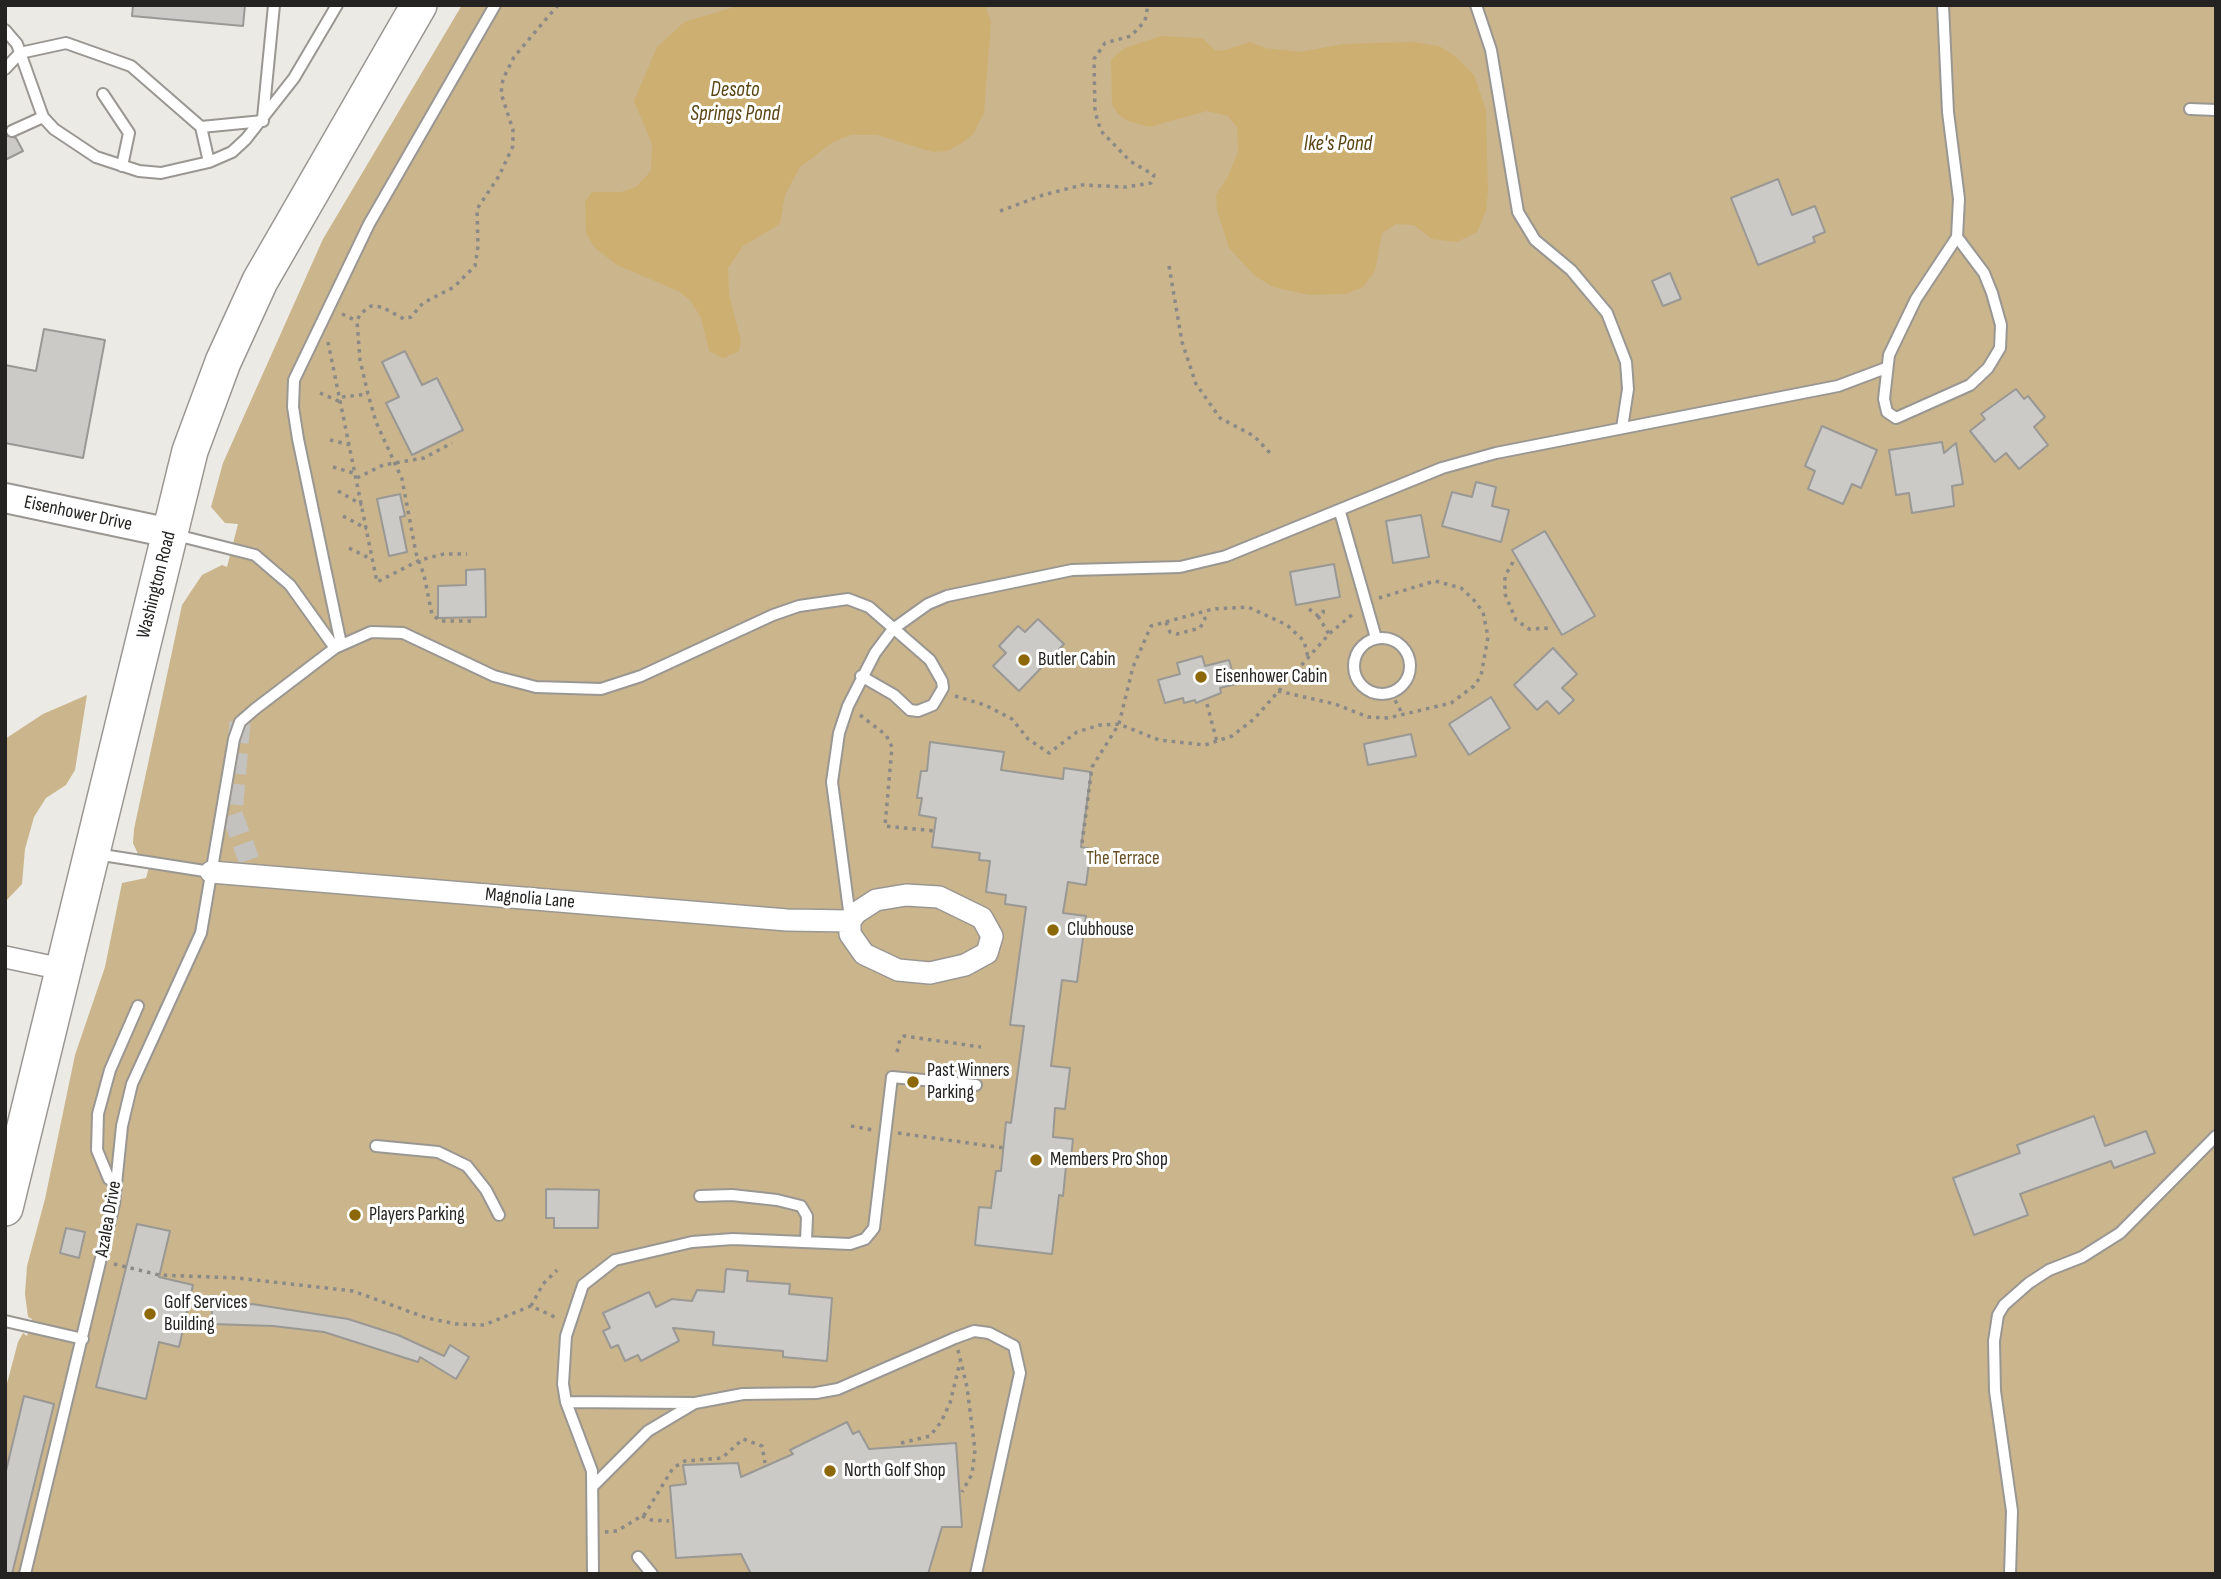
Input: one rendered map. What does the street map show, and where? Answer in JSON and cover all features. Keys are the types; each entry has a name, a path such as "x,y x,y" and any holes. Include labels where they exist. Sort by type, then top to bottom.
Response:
{"main road":[{"name":"Washington Road","path":"5,1208 195,438 223,362 260,281 419,5"}],"street":[{"name":"Eisenhower Drive","path":"5,498 170,533"},
{"name":"Magnolia Lane","path":"211,872 786,920 850,921"},
{"path":"927,895 954,902 982,918 990,929 992,941 987,953 965,965 939,972 907,973 887,967 864,954 853,942 850,921 862,907 876,900 927,895"},
{"path":"5,957 62,969"}],"lane":[{"path":"263,121 274,5"},
{"path":"5,30 11,33 20,53 43,117 72,142 96,157 122,166 161,173 209,162 232,152 263,121 294,78 337,5"},
{"path":"338,646 293,407 294,380 369,224 495,5"},
{"path":"1476,5 1491,50 1518,212 1535,240 1571,270 1607,313 1626,362 1628,389 1622,428"},
{"path":"1943,5 1948,112 1959,199 1958,237 1916,299 1886,368 1884,399 1887,412 1896,418 1970,385 1988,368 2000,348 2001,325 1992,293 1984,273 1958,237"},
{"path":"5,69 20,53 66,43 131,66 201,127 209,162"},
{"path":"103,94 130,133 122,166"},
{"path":"2190,109 2216,110"},
{"path":"12,131 43,117"},
{"path":"201,127 263,121"},
{"path":"850,921 832,782 833,760 848,706 862,676 893,629 911,614 947,596 1072,570 1180,567 1226,556 1340,512 1442,468 1496,453 1838,386 1886,368"},
{"path":"1340,512 1376,638"},
{"name":"Eisenhower Drive","path":"170,533 255,555 289,586 338,646"},
{"path":"92,854 211,872 234,738 240,722 338,646 371,632 403,633 494,676 536,687 601,689 624,683 799,606 848,599 860,602 936,669 943,688 939,698 926,710 910,710 894,695 862,676"},
{"path":"1376,638 1395,641 1408,654 1410,664 1406,682 1391,693 1372,693 1358,682 1354,673 1353,664 1360,647 1376,638"},
{"name":"Azalea Drive","path":"25,1574 114,1205 121,1126 132,1084 201,933 211,872"},
{"path":"116,1183 109,1179 97,1150 98,1114 110,1070 138,1006"},
{"path":"593,1574 594,1485 588,1455 566,1402 563,1352 569,1324 583,1285 615,1260 712,1240 850,1244 872,1234 881,1182 892,1077 976,1085"},
{"path":"2010,1574 2012,1511 1995,1391 1994,1341 1998,1315 2004,1305 2029,1283 2049,1270 2082,1257 2120,1233 2216,1136"},
{"path":"376,1146 438,1152 467,1166 486,1190 499,1216"},
{"path":"700,1196 755,1197 801,1206 807,1216 806,1242"},
{"path":"5,1321 83,1339"},
{"path":"566,1402 695,1403 743,1394 816,1393 838,1389 974,1331 1003,1338 1014,1346 1020,1373 976,1574"},
{"path":"594,1485 648,1431 695,1403"},
{"path":"638,1557 652,1574"}],"path":[{"path":"471,621 436,620 418,562 406,494 376,422 368,394 356,328 360,314 377,306 404,318 411,317 423,303 454,287 475,267 478,246 477,209 499,176 513,146 513,130 501,93 503,79 514,57 558,5"},
{"path":"1000,211 1043,195 1082,185 1126,187 1151,183 1154,175 1130,161 1101,131 1095,112 1094,59 1105,43 1131,36 1145,21 1148,5"},
{"path":"1168,266 1182,342 1196,384 1220,418 1254,436 1271,454"},
{"path":"328,308 329,349 343,403 377,582 418,562 444,554 467,554"},
{"path":"320,393 343,403"},
{"path":"341,397 368,394"},
{"path":"330,440 351,445"},
{"path":"333,467 357,476 395,463 424,458 452,443"},
{"path":"338,491 362,505"},
{"path":"343,516 367,529"},
{"path":"349,548 373,560"},
{"path":"1513,562 1505,576 1506,594 1516,620 1528,629 1551,628"},
{"path":"950,695 985,705 1012,719 1028,739 1049,753 1077,732 1100,724 1119,724 1159,740 1205,745 1232,736 1254,719 1278,691 1308,657 1329,634 1367,604 1393,591 1435,581 1446,582 1461,588 1473,599 1487,624 1487,652 1474,686 1451,703 1402,715 1368,717 1335,704 1278,691"},
{"path":"1318,616 1323,613 1324,606"},
{"path":"1082,843 1093,767 1119,724 1133,667 1146,630 1203,612 1248,607 1262,611 1287,625 1304,641 1308,657"},
{"path":"1309,609 1318,616 1329,634"},
{"path":"1166,622 1170,632 1177,634 1200,628 1205,619 1203,612"},
{"path":"1391,693 1402,715"},
{"path":"1207,704 1217,742"},
{"path":"848,706 880,730 892,747 885,826 934,831"},
{"path":"897,1052 900,1039 904,1036 981,1047"},
{"path":"851,1126 876,1130"},
{"path":"889,1132 1003,1148"},
{"path":"113,1264 159,1275 237,1278 353,1291 427,1318 456,1324 484,1325 531,1306 543,1284 557,1270"},
{"path":"531,1306 569,1324"},
{"path":"955,1338 975,1450 972,1474 962,1492"},
{"path":"901,1443 930,1436 941,1422 950,1402 960,1360"},
{"path":"593,1532 617,1531 642,1516 673,1468 685,1461 722,1458 743,1439 762,1446 765,1463"},
{"path":"642,1516 651,1520 669,1521"}],"green space":[{"name":"The Terrace","path":"462,5 2216,5 2216,1574 5,1574 5,1391 18,1342 23,1333 27,1336 32,1319 28,1317 25,1294 27,1266 45,1199 75,1055 105,967 122,883 146,878 152,857 138,854 133,843 134,829 182,605 202,575 222,565 227,567 238,524 225,523 211,507 223,463 323,239"},
{"path":"87,695 75,770 66,785 46,798 34,817 25,849 22,884 5,902 5,739 43,714"}],"water":[{"name":"Desoto Springs Pond","path":"741,5 985,5 991,22 984,113 973,134 962,143 947,151 933,152 877,135 851,135 833,142 800,167 785,195 780,224 743,246 728,268 729,294 741,341 739,351 723,358 709,351 701,318 690,300 678,291 617,265 594,247 586,233 585,202 592,192 621,192 636,187 651,171 652,144 634,101 657,47 684,22"},
{"name":"Ike's Pond","path":"1161,36 1202,38 1215,50 1222,51 1250,42 1265,48 1300,52 1343,44 1413,42 1439,46 1455,56 1474,75 1486,110 1488,192 1486,211 1477,232 1457,242 1432,239 1414,225 1396,224 1382,233 1375,271 1363,287 1346,294 1309,295 1273,287 1254,275 1229,248 1217,210 1216,195 1238,152 1237,127 1228,116 1207,111 1149,127 1128,121 1118,114 1112,104 1111,59 1125,48"}],"building":[{"path":"133,5 245,5 243,26 132,16"},
{"path":"5,135 16,138 23,151 5,160"},
{"path":"1778,179 1792,215 1815,206 1825,232 1813,237 1815,242 1758,265 1731,198"},
{"path":"1670,273 1681,299 1663,306 1652,281"},
{"path":"44,329 105,340 83,458 5,443 5,365 36,371"},
{"path":"405,351 422,385 437,378 463,430 412,455 386,403 399,397 382,362"},
{"path":"2016,389 2024,399 2028,396 2045,417 2034,427 2048,445 2019,469 2006,453 1995,462 1970,431 1985,419 1981,414"},
{"path":"1822,426 1877,450 1861,488 1852,484 1843,504 1808,489 1815,471 1805,466"},
{"path":"1942,442 1944,453 1956,443 1963,484 1952,486 1954,506 1912,513 1909,493 1896,495 1889,450"},
{"path":"1476,482 1496,487 1492,506 1509,510 1501,542 1442,526 1452,492 1472,497"},
{"path":"400,494 405,516 400,517 407,552 389,556 377,499"},
{"path":"1421,515 1429,557 1393,563 1386,521"},
{"path":"1545,531 1595,616 1562,635 1512,550"},
{"path":"1334,564 1340,597 1296,605 1290,572"},
{"path":"485,569 486,617 438,618 438,586 466,585 466,570"},
{"name":"Butler Cabin","path":"1038,619 1064,644 1019,691 993,666 1006,653 999,646 1018,626 1025,632"},
{"path":"1553,648 1577,674 1562,688 1574,700 1559,714 1547,701 1537,710 1514,685"},
{"name":"Eisenhower Cabin","path":"1202,656 1205,666 1229,660 1236,684 1220,688 1221,693 1196,703 1195,700 1184,703 1183,698 1165,703 1158,680 1180,674 1177,663"},
{"path":"1491,697 1510,728 1469,755 1449,724"},
{"path":"1411,734 1416,756 1368,765 1364,744"},
{"name":"Clubhouse","path":"930,742 1004,752 1001,770 1063,779 1064,768 1091,772 1081,847 1091,849 1086,885 1068,882 1063,913 1086,916 1077,982 1062,980 1051,1066 1070,1068 1065,1109 1055,1108 1053,1137 1073,1139 1070,1167 1066,1166 1063,1196 1059,1195 1052,1254 975,1245 979,1207 991,1208 996,1171 1001,1171 1006,1122 1011,1123 1024,1026 1010,1025 1026,907 1005,904 1006,895 986,892 990,861 979,860 980,853 932,847 936,818 919,815 922,798 917,798 921,771 927,771"},
{"path":"2094,1116 2105,1146 2146,1131 2155,1153 2114,1168 2111,1161 2020,1194 2028,1215 1974,1235 1953,1178 2020,1153 2017,1145"},
{"path":"546,1189 599,1190 598,1228 554,1228 554,1218 546,1218"},
{"name":"Golf Services Building","path":"137,1224 170,1231 159,1277 193,1285 179,1347 159,1342 146,1399 96,1387"},
{"path":"66,1228 85,1232 79,1258 60,1253"},
{"path":"726,1269 748,1271 747,1281 790,1284 789,1294 832,1298 827,1361 783,1357 783,1351 713,1345 714,1332 673,1328 679,1341 641,1361 638,1355 625,1361 618,1345 611,1348 603,1331 610,1328 603,1313 649,1292 656,1307 672,1299 692,1301 697,1290 724,1292"},
{"path":"252,1304 348,1319 398,1335 444,1356 450,1345 469,1357 456,1379 420,1357 418,1362 324,1332 273,1326 212,1324 212,1305"},
{"path":"24,1396 54,1404 12,1574 5,1574 5,1475"},
{"path":"847,1422 853,1434 859,1431 869,1449 956,1443 962,1527 942,1527 928,1574 751,1574 741,1554 676,1558 670,1486 686,1484 683,1465 738,1463 741,1477 793,1454 790,1450"}],"tunnel":[{"path":"240,722 232,814 249,860"}],"place":[{"name":"Butler Cabin","path":"1024,660"},
{"name":"Eisenhower Cabin","path":"1201,677"},
{"name":"Clubhouse","path":"1053,930"},
{"name":"Past Winners Parking","path":"913,1082"},
{"name":"Members Pro Shop","path":"1036,1160"},
{"name":"Players Parking","path":"355,1215"},
{"name":"Golf Services Building","path":"150,1314"},
{"name":"North Golf Shop","path":"830,1471"}]}
